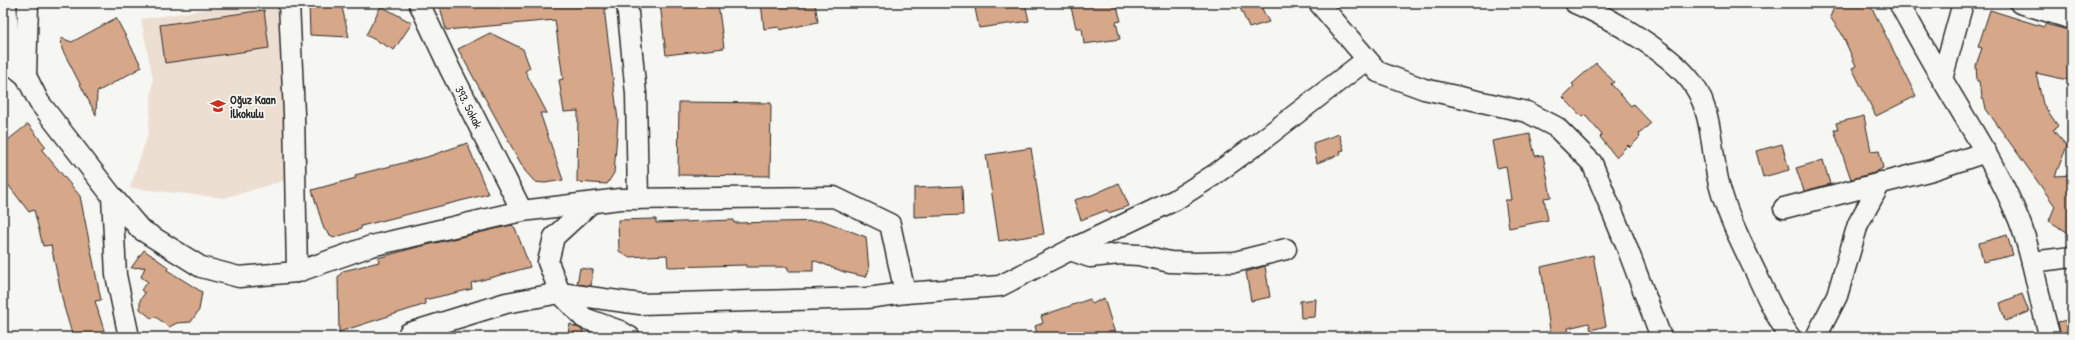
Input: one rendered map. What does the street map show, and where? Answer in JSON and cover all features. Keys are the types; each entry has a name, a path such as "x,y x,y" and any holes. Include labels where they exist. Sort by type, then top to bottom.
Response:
{"street":[{"path":"6,3 10,58 15,69 39,102 112,196 140,229 202,267 239,277 297,272 371,246 522,211 591,203 638,199 834,197 890,224 905,293"},
{"path":"15,69 28,3"},
{"path":"289,3 294,114 297,272"},
{"name":"393. Sokak","path":"419,3 450,69 522,211"},
{"path":"627,3 636,94 638,199"},
{"path":"1319,3 1366,60 1378,72 1424,89 1527,112 1556,127 1592,164 1626,245 1661,337"},
{"path":"1575,3 1607,18 1675,64 1696,88 1704,106 1717,176 1728,213 1778,319 1790,337"},
{"path":"1899,3 1986,152 2009,197 2032,262 2050,337"},
{"path":"1942,79 1963,3"},
{"path":"2020,3 2072,19"},
{"path":"409,333 506,303 560,293 640,304 867,298 905,293 1000,286 1070,250 1174,200 1214,175 1366,60"},
{"path":"1784,208 1932,170 1986,152"},
{"path":"1816,337 1837,296 1861,218 1878,191 1881,182"},
{"path":"112,196 116,275 129,337"},
{"path":"591,203 554,237 548,262 560,293 584,318 620,331 630,337"},
{"path":"1070,250 1090,257 1132,254 1170,262 1196,263 1235,262 1286,249"},
{"path":"2032,262 2072,257"}],"shaded area":[{"name":"Oğuz Kaan İlkokulu","path":"251,3 283,3 287,180 224,198 130,188 148,134 153,79 141,19"}],"building":[{"path":"309,3 341,3 349,37 310,35"},
{"path":"439,3 605,3 605,16 618,120 614,173 607,184 577,182 578,111 564,112 559,80 563,79 555,20 446,30"},
{"path":"660,3 718,3 724,48 666,55"},
{"path":"761,3 815,3 818,22 780,30 779,27 764,29"},
{"path":"974,3 1025,3 1029,21 979,28"},
{"path":"1070,3 1116,3 1121,21 1116,22 1120,39 1084,44 1082,28 1076,28"},
{"path":"1238,3 1259,3 1269,22 1249,28"},
{"path":"1836,3 1866,3 1873,10 1916,96 1876,116 1852,68 1856,66 1842,34 1830,17"},
{"path":"381,6 412,23 394,50 366,35"},
{"path":"264,10 269,48 165,63 160,25"},
{"path":"1990,10 2044,27 2045,24 2072,31 2072,81 2036,73 2043,104 2058,126 2053,130 2067,146 2055,176 2072,175 2072,235 2049,221 2055,206 1986,109 1984,99 1982,99 1981,88 1979,81 1977,81 1976,65 1982,48 1978,47"},
{"path":"116,18 142,67 97,92 96,115 62,49 61,38 72,42"},
{"path":"490,33 523,49 530,68 525,71 547,113 540,113 563,180 545,183 535,182 525,171 458,49"},
{"path":"1596,63 1614,82 1611,84 1631,106 1633,104 1651,123 1639,134 1640,137 1630,147 1628,145 1616,157 1600,137 1602,135 1585,115 1582,117 1563,97 1574,86 1572,84"},
{"path":"679,102 771,103 770,176 678,175"},
{"path":"1864,116 1871,151 1879,150 1883,168 1874,173 1851,179 1834,130 1838,130 1836,123"},
{"path":"28,124 46,147 42,150 80,196 101,300 95,301 106,337 73,337 64,307 51,245 43,246 34,210 29,212 3,178 3,144"},
{"path":"1339,134 1344,150 1340,151 1341,154 1317,163 1313,143"},
{"path":"1530,134 1535,156 1543,155 1551,197 1544,198 1548,220 1509,228 1505,200 1511,200 1506,166 1497,168 1492,141"},
{"path":"467,143 488,194 361,226 361,229 333,238 324,229 312,190 356,178 355,175 427,157"},
{"path":"1782,144 1789,170 1763,177 1756,151"},
{"path":"1031,148 1044,234 999,241 986,155"},
{"path":"1823,160 1830,184 1804,191 1796,168"},
{"path":"1119,183 1129,206 1108,213 1107,210 1081,220 1074,200 1092,195"},
{"path":"962,186 963,215 914,217 914,188"},
{"path":"656,219 656,223 734,220 734,223 824,221 866,237 869,270 866,277 844,272 813,260 813,271 788,271 788,267 746,267 746,265 668,267 667,255 628,257 619,251 618,220"},
{"path":"512,225 515,228 530,267 471,283 472,289 424,300 426,304 339,332 338,277 343,271 379,262 378,258 410,249"},
{"path":"2007,235 2013,255 1983,262 1979,243"},
{"path":"144,250 168,267 167,270 202,292 199,310 191,322 177,323 169,327 156,317 151,318 140,309 140,300 145,293 141,290 148,282 141,277 145,267 131,268"},
{"path":"1593,255 1606,326 1591,330 1589,323 1568,328 1569,334 1551,337 1541,267"},
{"path":"1265,266 1270,297 1251,301 1246,272"},
{"path":"580,268 593,270 591,286 577,284"},
{"path":"2022,294 2029,312 2005,321 2000,303"},
{"path":"1104,298 1116,337 1038,337 1035,326 1043,323 1041,316 1090,299 1092,304"},
{"path":"1316,299 1315,317 1301,318 1300,301"},
{"path":"2072,319 2072,337 2061,337 2058,322"},
{"path":"570,324 583,330 582,337 567,337"}],"place":[{"name":"Oğuz Kaan İlkokulu","path":"218,106"}]}
